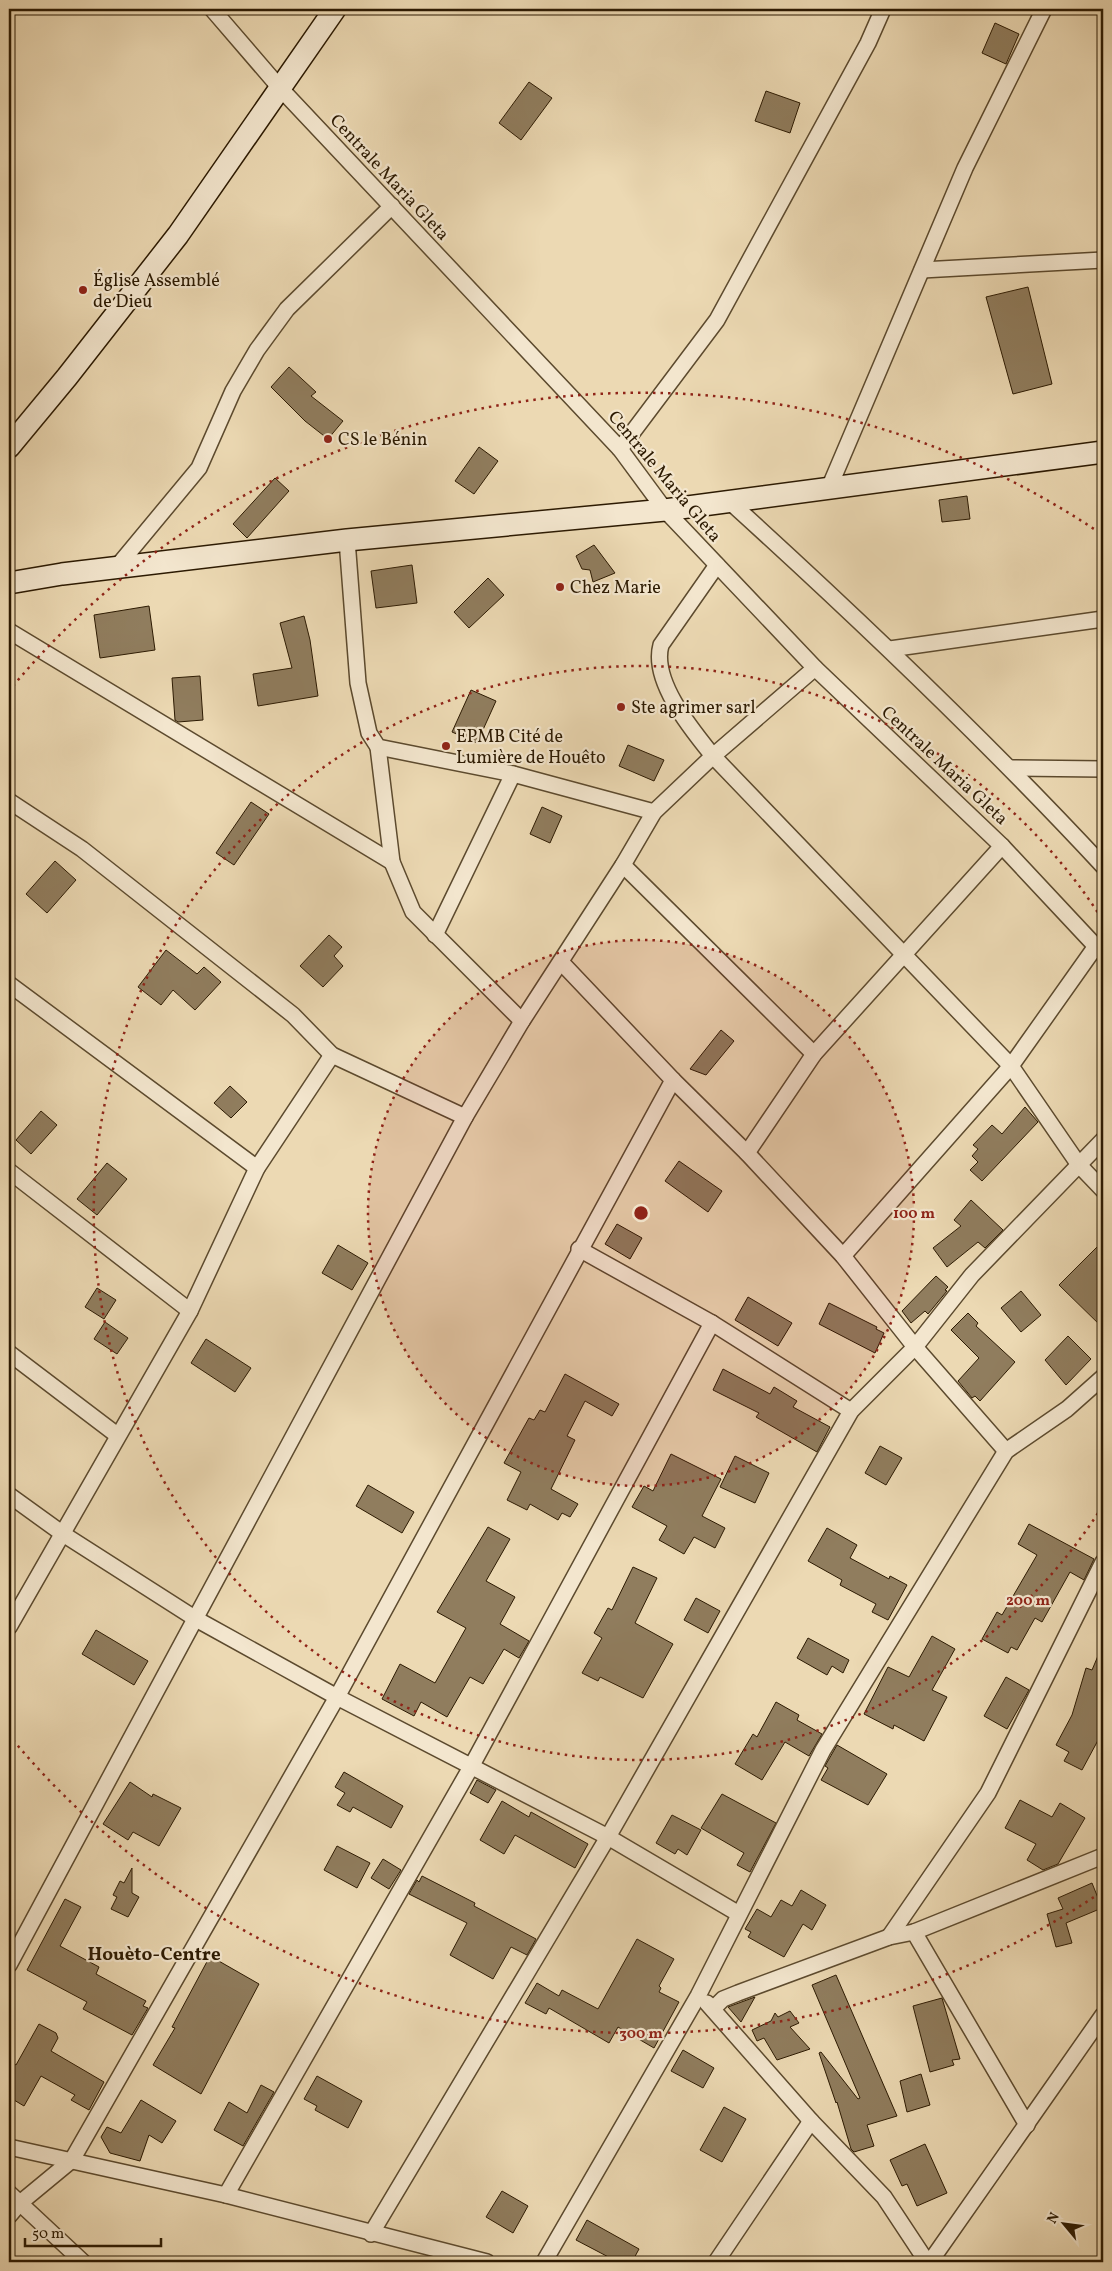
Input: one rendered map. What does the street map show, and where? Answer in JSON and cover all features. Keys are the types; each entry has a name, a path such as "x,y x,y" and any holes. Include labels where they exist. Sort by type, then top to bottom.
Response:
{"street":[{"name":"Centrale Maria Gleta","path":"212,9 280,88 620,449 665,510 815,668 1002,846 1099,950"},
{"path":"9,446 67,377 178,235 334,9"},
{"path":"620,449 717,320 868,43 883,9"},
{"path":"830,488 965,168 1044,9"},
{"path":"116,568 199,468 233,390 257,350 287,309 392,206"},
{"path":"922,270 1103,260"},
{"path":"9,583 347,540 665,510 1103,452"},
{"path":"729,501 890,649 1011,768 1103,866"},
{"path":"347,540 358,683 369,734 378,747 392,862 413,912 522,1021"},
{"path":"717,565 661,645 658,654 667,686 682,716 713,756 1011,1066 1079,1165 1103,1190"},
{"path":"890,649 1103,619"},
{"path":"9,631 392,862"},
{"path":"9,1965 465,1117 522,1021 624,865 654,812 713,756 815,668"},
{"path":"378,747 513,774 654,812"},
{"path":"1011,768 1103,769"},
{"path":"435,935 513,774"},
{"path":"9,801 82,849 293,1015 332,1055 465,1117"},
{"path":"747,1153 814,1054 903,953 1002,846"},
{"path":"624,865 814,1054"},
{"path":"843,1256 1011,1066 1099,950"},
{"path":"561,962 673,1080 747,1153 843,1256 915,1347 1006,1451"},
{"path":"9,984 257,1168"},
{"path":"9,1627 15,1599 63,1534 117,1435 190,1310 257,1168 332,1055"},
{"path":"9,2216 20,2204 72,2160 336,1697 673,1080"},
{"path":"371,2234 608,1837 851,1411 915,1347 972,1275 1103,1140"},
{"path":"9,1172 190,1310"},
{"path":"579,1249 712,1324 851,1411"},
{"path":"226,2195 471,1767 712,1324"},
{"path":"9,1353 117,1435"},
{"path":"544,2262 698,1996 823,1750 1006,1451 1067,1409 1103,1377"},
{"path":"9,1495 63,1534 196,1619 336,1697 608,1837 739,1914"},
{"path":"889,1937 988,1793 1103,1562"},
{"path":"713,2009 723,1999 738,1992 889,1937 914,1932 1103,1856"},
{"path":"914,1932 1027,2126"},
{"path":"698,1996 713,2009 811,2122 884,2197 928,2262 1027,2126 1103,2015"},
{"path":"716,2262 811,2122"},
{"path":"9,2147 226,2195 371,2234 487,2262"},
{"path":"9,2193 83,2262"}],"building":[{"path":"995,23 1019,34 1006,64 982,53"},
{"path":"529,82 552,98 521,140 499,123"},
{"path":"766,91 800,103 790,133 755,121"},
{"path":"1028,287 1052,384 1013,394 986,297"},
{"path":"289,367 316,392 311,396 343,421 328,439 305,421 271,387"},
{"path":"479,447 498,461 474,494 455,481"},
{"path":"275,478 289,491 247,538 233,524"},
{"path":"967,496 970,519 942,522 939,500"},
{"path":"594,545 615,573 593,582 590,570 582,569 576,556"},
{"path":"412,565 417,603 376,608 371,571"},
{"path":"488,578 504,595 469,628 454,612"},
{"path":"149,606 155,650 100,658 94,615"},
{"path":"304,616 310,640 318,696 258,706 253,674 292,668 280,623"},
{"path":"200,676 203,720 178,722 175,720 172,678"},
{"path":"471,690 496,701 477,743 452,732"},
{"path":"628,745 664,760 654,781 619,766"},
{"path":"251,802 269,814 234,865 216,853"},
{"path":"542,807 562,816 550,843 530,834"},
{"path":"55,861 76,880 47,913 26,894"},
{"path":"329,935 342,947 334,956 343,966 323,987 300,966"},
{"path":"166,950 197,974 204,967 221,982 195,1010 173,990 161,1005 138,987"},
{"path":"721,1030 734,1041 706,1075 690,1069"},
{"path":"230,1086 247,1102 231,1118 214,1103"},
{"path":"1025,1107 1038,1122 982,1181 970,1170 978,1162 972,1156 978,1149 973,1145 992,1125 1002,1134"},
{"path":"41,1111 57,1125 31,1154 16,1140"},
{"path":"679,1161 722,1191 708,1212 665,1181"},
{"path":"107,1163 127,1179 97,1215 77,1199"},
{"path":"971,1200 1003,1230 985,1248 978,1242 947,1267 933,1248 961,1226 954,1220"},
{"path":"617,1224 642,1238 630,1259 605,1244"},
{"path":"1103,1241 1103,1328 1059,1285"},
{"path":"338,1245 368,1263 352,1290 322,1273"},
{"path":"936,1276 948,1287 945,1290 947,1291 928,1314 925,1311 911,1323 902,1311"},
{"path":"97,1288 116,1300 104,1319 85,1307"},
{"path":"1021,1291 1041,1315 1021,1332 1001,1308"},
{"path":"748,1297 792,1323 778,1346 735,1320"},
{"path":"829,1303 877,1327 876,1329 884,1333 875,1353 819,1324"},
{"path":"968,1313 978,1323 976,1326 1015,1362 980,1401 975,1396 972,1398 958,1381 979,1358 951,1330"},
{"path":"105,1322 128,1338 117,1354 94,1339"},
{"path":"1068,1336 1091,1359 1066,1385 1045,1360"},
{"path":"206,1339 251,1368 235,1392 191,1363"},
{"path":"723,1369 770,1394 774,1387 797,1401 793,1407 830,1427 817,1452 756,1417 759,1413 713,1390"},
{"path":"565,1374 619,1404 612,1416 585,1401 567,1436 575,1440 551,1489 578,1504 570,1517 562,1513 558,1520 530,1504 527,1510 507,1500 521,1472 504,1463 529,1418 534,1420 540,1410 545,1412"},
{"path":"880,1446 902,1458 886,1485 865,1473"},
{"path":"671,1454 721,1479 702,1516 725,1528 715,1548 694,1537 684,1554 659,1540 667,1526 632,1507 644,1486 653,1491"},
{"path":"735,1456 769,1473 755,1503 720,1487"},
{"path":"368,1485 414,1512 402,1533 356,1506"},
{"path":"1029,1524 1094,1559 1084,1580 1070,1572 1042,1622 1035,1618 1017,1650 1011,1647 1008,1653 982,1639 997,1612 1002,1615 1037,1555 1018,1544"},
{"path":"488,1527 510,1539 486,1581 515,1597 500,1624 529,1641 519,1658 504,1649 483,1684 470,1677 447,1717 421,1702 414,1716 382,1699 400,1664 435,1683 466,1628 437,1612"},
{"path":"827,1528 857,1545 850,1558 889,1579 890,1576 907,1585 888,1620 872,1612 876,1604 840,1585 842,1580 808,1561"},
{"path":"633,1567 657,1578 635,1623 673,1644 643,1698 600,1677 598,1681 582,1673 602,1638 594,1633 608,1608 612,1610"},
{"path":"696,1598 720,1611 708,1633 684,1620"},
{"path":"96,1630 148,1661 134,1685 82,1654"},
{"path":"932,1636 955,1649 932,1690 947,1697 924,1741 894,1725 893,1729 864,1714 888,1667 909,1677"},
{"path":"808,1638 849,1660 843,1673 832,1666 827,1675 797,1658"},
{"path":"1103,1644 1103,1731 1082,1770 1064,1761 1069,1752 1056,1745 1072,1715 1086,1668 1092,1670"},
{"path":"1006,1677 1029,1690 1007,1729 984,1716"},
{"path":"776,1702 799,1715 797,1720 822,1734 809,1756 785,1742 762,1780 735,1764 753,1734 757,1737"},
{"path":"837,1745 887,1774 868,1805 821,1780 828,1768 825,1766"},
{"path":"344,1772 403,1806 391,1828 353,1807 350,1812 337,1805 345,1793 335,1787"},
{"path":"477,1780 496,1790 488,1803 470,1793"},
{"path":"130,1782 152,1797 153,1794 181,1808 159,1846 133,1832 128,1840 103,1824"},
{"path":"722,1794 776,1823 750,1872 737,1865 744,1853 701,1828"},
{"path":"1020,1800 1052,1817 1060,1803 1085,1818 1058,1864 1043,1870 1027,1860 1036,1844 1005,1828"},
{"path":"502,1801 529,1817 531,1812 588,1844 575,1868 515,1835 504,1854 480,1840"},
{"path":"672,1815 701,1830 687,1855 678,1849 675,1854 656,1843"},
{"path":"337,1846 370,1863 357,1888 324,1870"},
{"path":"383,1859 401,1870 389,1889 371,1878"},
{"path":"132,1868 132,1893 139,1897 128,1917 111,1909 117,1897 113,1895 120,1881 124,1883"},
{"path":"422,1876 475,1903 474,1906 536,1939 527,1955 511,1947 493,1979 450,1955 467,1923 409,1894 417,1880 419,1882"},
{"path":"1092,1883 1102,1908 1066,1923 1072,1943 1056,1947 1047,1914 1063,1909 1058,1898"},
{"path":"801,1890 826,1905 812,1930 803,1924 784,1957 748,1937 751,1932 745,1929 757,1909 771,1917 781,1900 792,1906"},
{"path":"65,1899 81,1907 60,1946 99,1967 96,1974 146,2001 143,2006 148,2008 132,2035 83,2009 87,2002 27,1970"},
{"path":"637,1939 674,1959 659,1986 661,1988 659,1992 679,2002 654,2048 618,2027 609,2043 549,2008 546,2014 525,2003 537,1983 559,1996 562,1990 598,2009"},
{"path":"210,1956 259,1984 201,2094 153,2065 175,2028 172,2027"},
{"path":"836,1975 897,2116 867,2125 874,2146 854,2152 851,2149 837,2102 819,2053 821,2052 858,2099 860,2098 812,1985"},
{"path":"755,1997 741,2022 728,2007"},
{"path":"942,1998 960,2059 952,2060 954,2065 930,2072 913,2006"},
{"path":"790,2011 799,2023 790,2027 810,2049 777,2060 764,2038 757,2041 752,2030 771,2021 775,2013 778,2017"},
{"path":"39,2024 56,2033 58,2038 51,2051 104,2082 89,2110 71,2100 75,2095 41,2076 24,2106 9,2097 9,2061 16,2065"},
{"path":"683,2050 714,2068 703,2088 671,2071"},
{"path":"921,2074 930,2105 907,2112 900,2081"},
{"path":"317,2076 362,2101 348,2128 315,2110 317,2106 304,2099"},
{"path":"261,2085 274,2092 243,2146 214,2130 229,2102 247,2113"},
{"path":"141,2100 176,2121 162,2143 149,2135 140,2161 110,2153 101,2137 107,2127 121,2133"},
{"path":"724,2107 746,2119 722,2162 700,2150"},
{"path":"925,2144 947,2193 917,2206 907,2184 902,2186 890,2160"},
{"path":"502,2191 528,2206 513,2233 486,2217"},
{"path":"587,2220 639,2249 632,2262 618,2262 576,2240"}],"place":[{"name":"Église Assemblé de Dieu","path":"83,290"},
{"name":"CS le Bénin","path":"328,439"},
{"name":"Chez Marie","path":"560,587"},
{"name":"Ste agrimer sarl","path":"621,707"},
{"name":"EPMB Cité de Lumière de Houêto","path":"446,746"}],"district":[{"name":"Houèto-Centre","path":"154,1953"}]}
